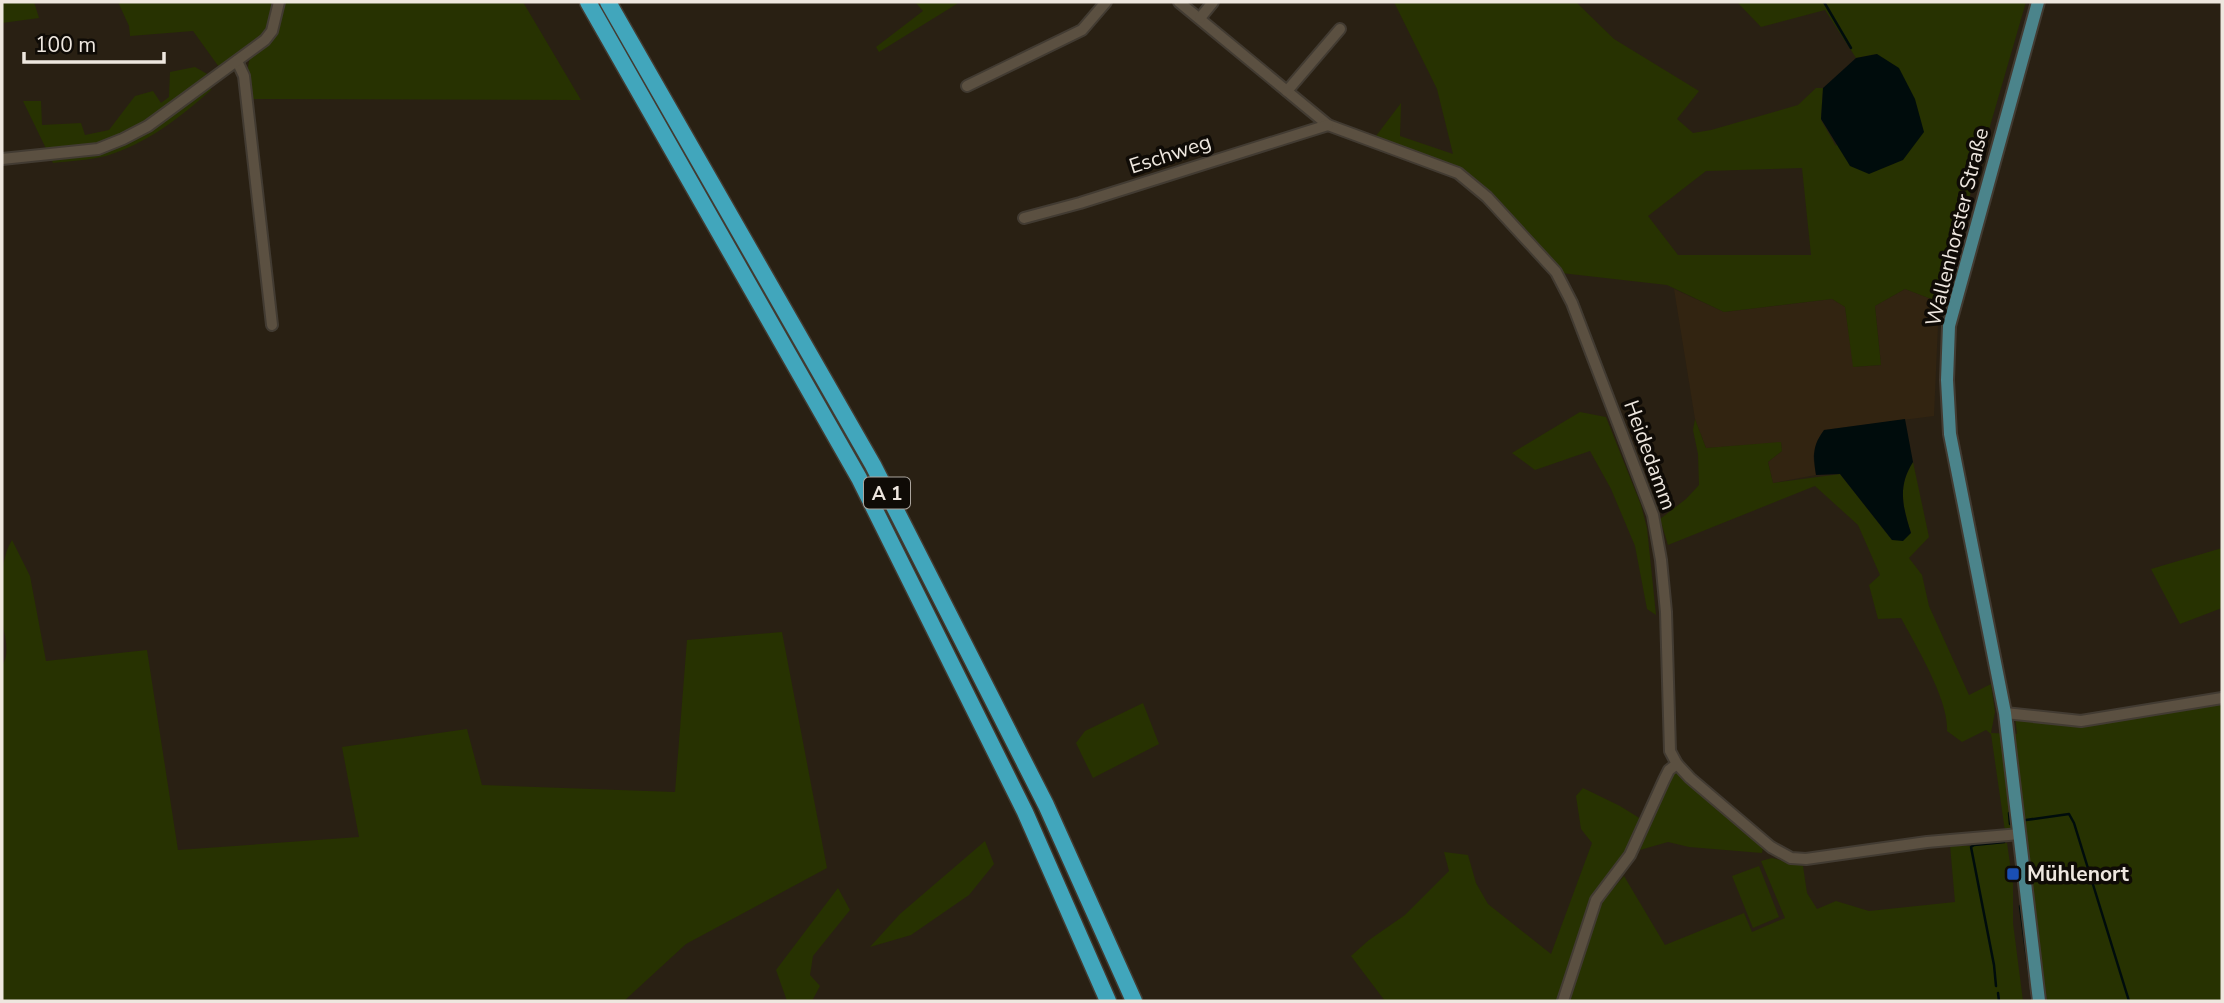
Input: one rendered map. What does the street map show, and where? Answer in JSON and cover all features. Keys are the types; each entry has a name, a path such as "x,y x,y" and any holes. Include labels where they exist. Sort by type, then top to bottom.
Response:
{"highway":[{"name":"A 1","path":"588,2 859,478 1025,812 1108,1001"},
{"name":"A 1","path":"608,2 873,465 1046,805 1134,1001"}],"main road":[{"name":"Wallenhorster Straße","path":"2038,2 1949,326 1947,380 1950,434 2005,713 2014,834 2039,1001"}],"street":[{"path":"2,159 98,149 148,126 265,40 272,31 279,2"},
{"path":"967,86 1082,30 1106,2"},
{"name":"Heidedamm","path":"1179,2 1328,125 1458,173 1487,197 1556,272 1573,303 1653,516 1666,612 1668,732 1670,751 1677,764"},
{"path":"1200,18 1213,2"},
{"path":"1287,91 1340,29"},
{"path":"237,61 244,76 272,326"},
{"name":"Eschweg","path":"1024,218 1328,125"},
{"path":"2005,713 2081,721 2222,698"},
{"path":"1563,1001 1596,900 1630,855 1669,770 1677,764 1771,847 1791,858 1806,859 1927,842 2014,834"}],"shaded area":[{"path":"1877,54 1899,68 1915,99 1924,132 1903,160 1869,174 1850,166 1821,119 1823,88 1856,58"},
{"path":"1674,289 1724,312 1832,299 1845,307 1854,367 1881,365 1875,306 1905,289 1939,302 1934,416 1824,430 1813,456 1816,475 1773,483 1768,462 1782,451 1781,443 1706,448 1695,419"},
{"path":"1905,419 1913,462 1903,489 1911,533 1903,541 1892,540 1840,474 1816,475 1814,457 1815,446 1824,430"}],"green space":[{"path":"2,2 34,2 39,18 2,23"},
{"path":"118,2 523,2 581,100 253,99 248,68 254,52 238,53 219,67 193,31 130,36 129,26"},
{"path":"915,2 960,2 879,52 876,47 923,11"},
{"path":"1394,2 1576,2 1614,39 1699,91 1677,119 1693,133 1798,105 1816,88 1823,88 1821,120 1836,146 1877,54 1856,58 1825,10 1761,27 1737,2 2026,2 1939,302 1905,289 1875,306 1881,365 1853,367 1845,307 1832,299 1724,312 1667,285 1561,273 1478,181 1456,166 1373,140 1401,103 1400,136 1453,154 1437,89","holes":["1802,168 1811,255 1678,255 1648,216 1706,171"]},
{"path":"195,67 209,75 211,90 175,120 149,137 106,156 53,163 23,101 41,101 42,125 81,123 85,135 109,130 135,96 153,91 161,103 169,97 170,72"},
{"path":"1580,412 1606,417 1641,505 1647,528 1656,615 1647,609 1635,546 1611,489 1590,451 1535,470 1512,453"},
{"path":"1695,419 1706,448 1781,442 1782,451 1768,462 1773,483 1840,474 1892,540 1911,533 1903,489 1913,462 1929,537 1909,558 1922,575 1929,606 1969,695 1991,684 1995,712 1991,733 2017,734 2015,716 2056,723 2222,702 2222,1001 2047,1001 2025,826 2005,831 1991,734 1986,730 1962,742 1947,731 1943,704 1937,689 1901,618 1878,619 1869,585 1880,575 1858,525 1815,486 1668,545 1660,519 1699,485 1698,454 1693,430"},
{"path":"12,540 30,576 46,661 147,650 178,850 359,837 342,747 467,729 482,785 675,792 687,640 782,632 827,868 686,944 624,1001 2,1001 2,666 6,649 1,589 5,557"},
{"path":"2222,548 2222,608 2180,624 2151,569"},
{"path":"1143,703 1159,744 1093,778 1076,743 1085,731"},
{"path":"1674,773 1680,774 1763,848 1762,853 1689,847 1668,842 1640,850"},
{"path":"1583,788 1641,819 1627,850 1592,899 1558,1001 1385,1001 1351,956 1405,915 1449,871 1444,852 1468,855 1476,883 1488,904 1551,954 1592,843 1581,829 1576,796"},
{"path":"985,841 994,864 969,895 911,935 870,947 900,914"},
{"path":"2007,843 2023,1001 1567,1001 1599,905 1624,876 1665,945 1744,913 1752,932 1785,918 1761,861 1772,858 1803,866 1807,893 1817,909 1836,901 1869,911 1955,902 1950,845"},
{"path":"1759,866 1779,917 1753,928 1732,876"},
{"path":"838,888 850,910 813,956 810,975 820,986 812,1001 787,1001 776,970"}],"waterway":[{"path":"1824,2 1851,48"},
{"path":"2009,813 2010,824"},
{"path":"2026,820 2069,814 2129,1001"},
{"path":"1996,986 1971,847 2004,842"},
{"path":"2020,906 2030,981"},
{"path":"2031,990 2032,1001"},
{"path":"1998,993 1999,1001"}],"place":[{"name":"Mühlenort","path":"2013,874"}]}
